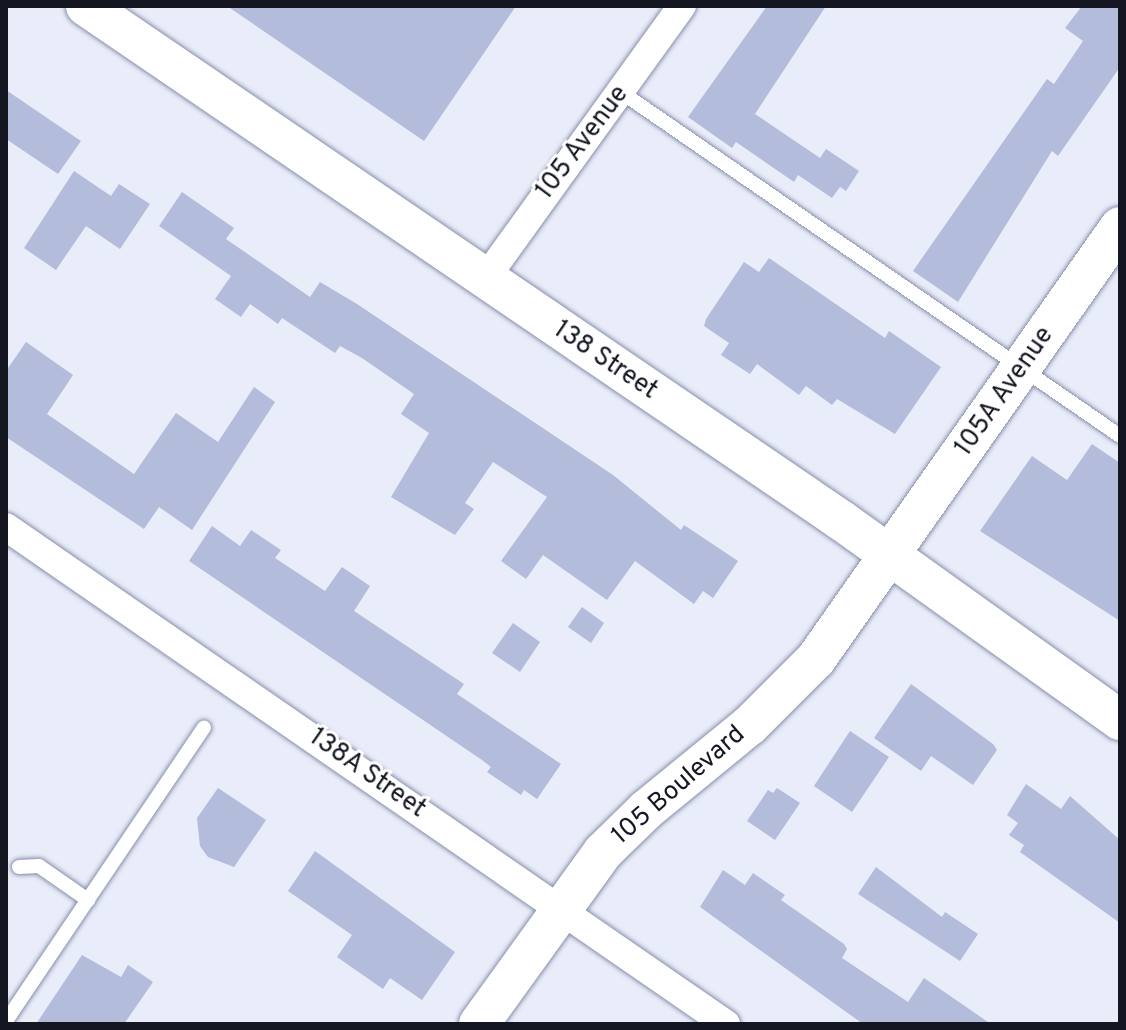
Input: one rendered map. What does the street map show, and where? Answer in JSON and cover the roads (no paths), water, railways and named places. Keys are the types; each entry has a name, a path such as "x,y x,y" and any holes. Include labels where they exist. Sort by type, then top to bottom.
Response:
{"street":[{"name":"138 Street","path":"86,6 1120,720"},
{"name":"105 Avenue","path":"485,279 682,6"},
{"name":"105A Avenue","path":"891,559 1120,227"},
{"name":"138A Street","path":"6,527 726,1024"},
{"name":"105 Boulevard","path":"479,1024 603,852 646,810 785,693 891,559"}],"lane":[{"path":"621,92 1120,436"},
{"path":"6,1021 204,728"},
{"path":"19,867 39,866 88,900"}]}
